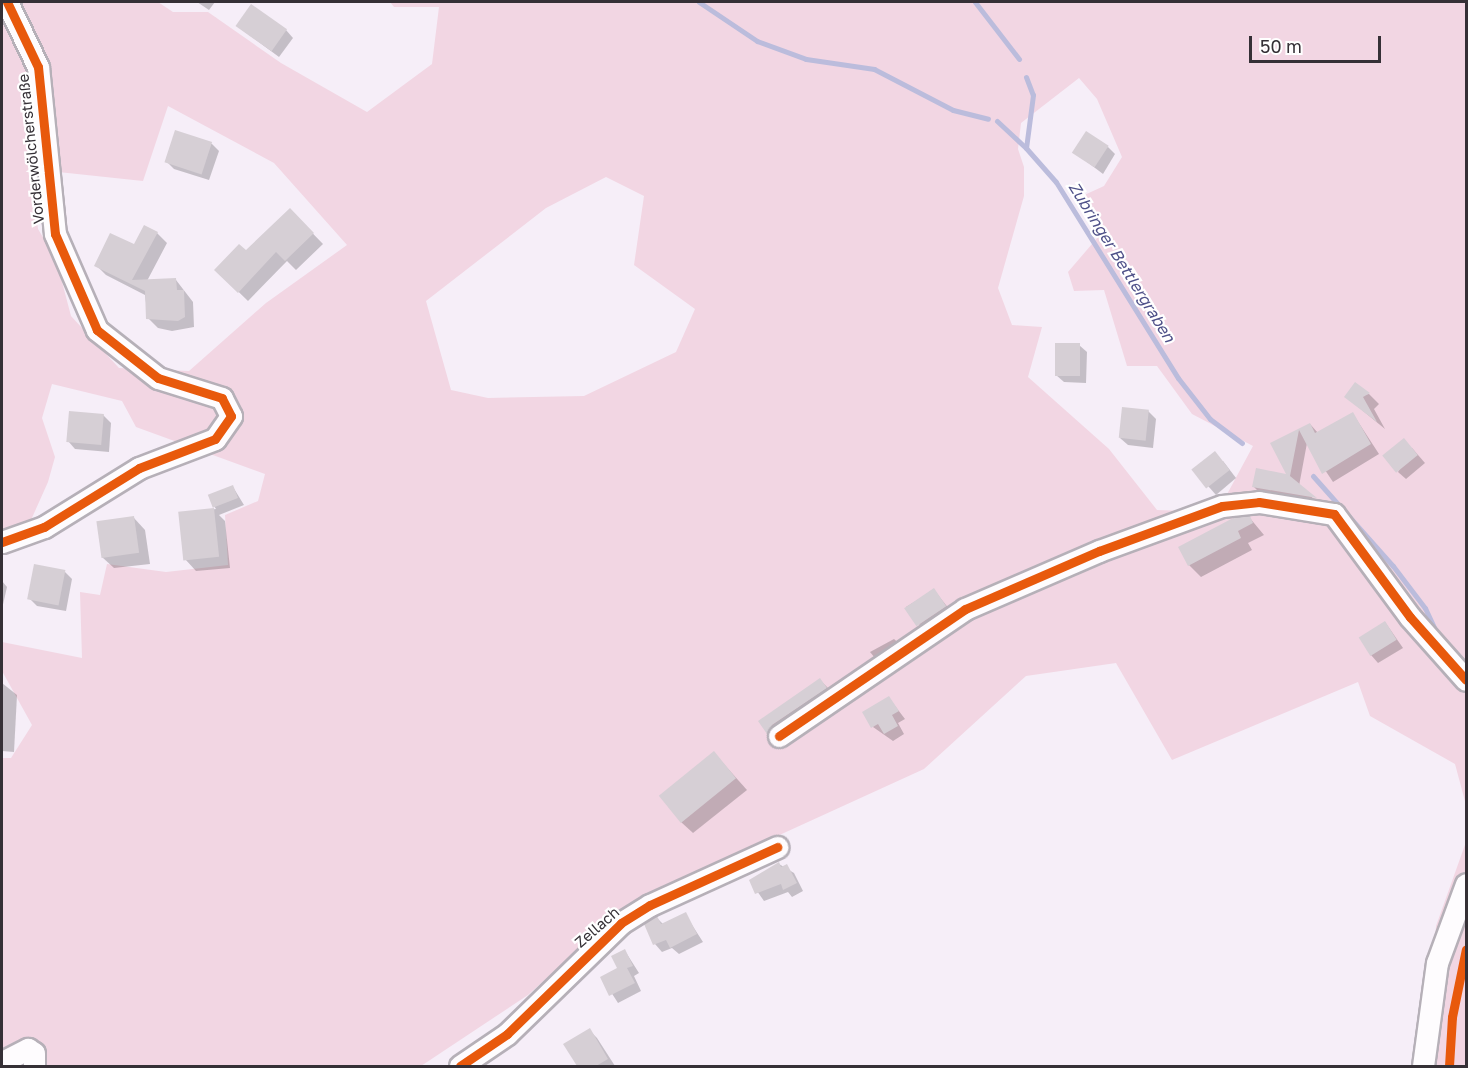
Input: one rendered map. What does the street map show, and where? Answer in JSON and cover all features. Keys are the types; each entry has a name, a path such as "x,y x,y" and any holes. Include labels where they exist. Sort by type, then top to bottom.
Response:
{"street":[{"name":"Vorderwölcherstraße","path":"2,542 44,527 139,468 215,439 231,416 222,398 158,378 97,330 55,234 38,67 7,2"},
{"path":"779,736 965,609 1099,550 1222,506 1259,502 1334,514 1410,617 1467,680"},
{"name":"Zellach","path":"460,1066 507,1034 621,923 650,905 777,847"},
{"path":"1423,1066 1437,963 1467,884"},
{"path":"2,1062 28,1049 34,1053 34,1066"}],"shaded area":[{"path":"2,2 158,2 173,12 208,12 281,63 367,112 432,64 439,7 394,7 390,2 1466,2 1466,805 1455,764 1370,716 1358,682 1172,760 1116,663 1026,676 924,769 628,904 528,995 421,1066 2,1066 2,758 11,758 32,725 2,671 2,642 82,658 80,592 100,595 107,564 166,572 228,565 225,515 258,501 265,474 136,427 122,401 52,384 42,418 55,457 48,482 31,520 2,532","holes":["1079,78 1097,99 1122,157 1104,186 1080,197 1104,230 1068,272 1074,291 1104,290 1127,366 1157,366 1192,414 1253,446 1225,498 1188,511 1157,510 1109,449 1028,377 1042,327 1012,325 998,288 1024,196 1024,167 1018,149 1021,123","168,106 274,163 347,245 266,303 189,371 119,368 71,316 56,259 38,229 30,169 143,181","606,177 644,196 634,265 695,309 676,352 584,396 488,398 451,390 426,301 546,208"]},
{"path":"1466,842 1466,1066 1424,1066 1428,1054 1436,926"}],"building":[{"path":"251,4 287,29 272,51 236,26"},
{"path":"175,130 212,142 202,174 164,162"},
{"path":"1086,131 1109,146 1094,168 1072,153"},
{"path":"290,208 314,233 285,261 276,252 238,293 214,270 239,244 246,250"},
{"path":"144,225 158,232 132,280 176,278 177,290 184,290 185,317 178,321 146,319 145,291 94,266 110,233 134,244"},
{"path":"1055,343 1080,343 1080,376 1055,376"},
{"path":"1355,382 1370,393 1363,397 1377,422 1344,397"},
{"path":"1122,407 1149,410 1146,441 1119,438"},
{"path":"69,411 104,414 101,445 66,442"},
{"path":"1353,412 1371,444 1322,474 1299,430 1290,476 1317,498 1252,487 1256,468 1286,474 1270,443 1310,423 1315,433"},
{"path":"1404,438 1418,455 1396,473 1382,456"},
{"path":"1215,451 1230,470 1206,488 1191,469"},
{"path":"233,485 238,498 213,508 208,495"},
{"path":"214,508 219,557 183,560 178,512"},
{"path":"134,516 139,553 102,558 96,521"},
{"path":"1250,516 1253,523 1238,531 1241,538 1188,566 1178,547 1235,517"},
{"path":"34,564 65,570 59,605 27,599"},
{"path":"934,588 946,606 916,626 904,608"},
{"path":"1385,621 1397,640 1370,656 1359,637"},
{"path":"820,678 827,688 772,725 767,734 758,721"},
{"path":"889,696 899,711 892,715 898,726 884,734 878,724 871,728 862,712"},
{"path":"714,751 736,778 681,823 659,796"},
{"path":"779,862 781,867 787,864 797,883 783,890 781,884 755,894 749,880"},
{"path":"686,912 697,934 670,948 666,940 653,945 644,924 657,916 661,924"},
{"path":"625,949 633,966 627,968 635,983 609,996 600,977 617,968 611,956"},
{"path":"590,1028 608,1059 596,1066 577,1066 563,1044"}],"waterway":[{"path":"699,2 757,41 806,59 874,69 953,110 988,119"},
{"name":"Zubringer Bettlergraben","path":"975,2 1019,59"},
{"name":"Zubringer Bettlergraben","path":"1026,77 1033,95 1026,148 1056,182 1178,378 1210,419 1242,443"},
{"path":"997,121 1026,148"},
{"name":"Zubringer Bettlergraben","path":"1313,476 1393,566 1425,608 1437,634"}],"cycle path":[{"path":"2,542 44,527 139,468 215,439 231,416 222,398 158,378 97,330 55,234 38,67 7,2"},
{"path":"779,736 965,609 1099,551 1222,506 1259,502 1334,514 1410,617 1466,680"},
{"path":"460,1066 507,1034 621,923 650,905 777,847"},
{"path":"1449,1066 1452,1017 1466,949"}]}
